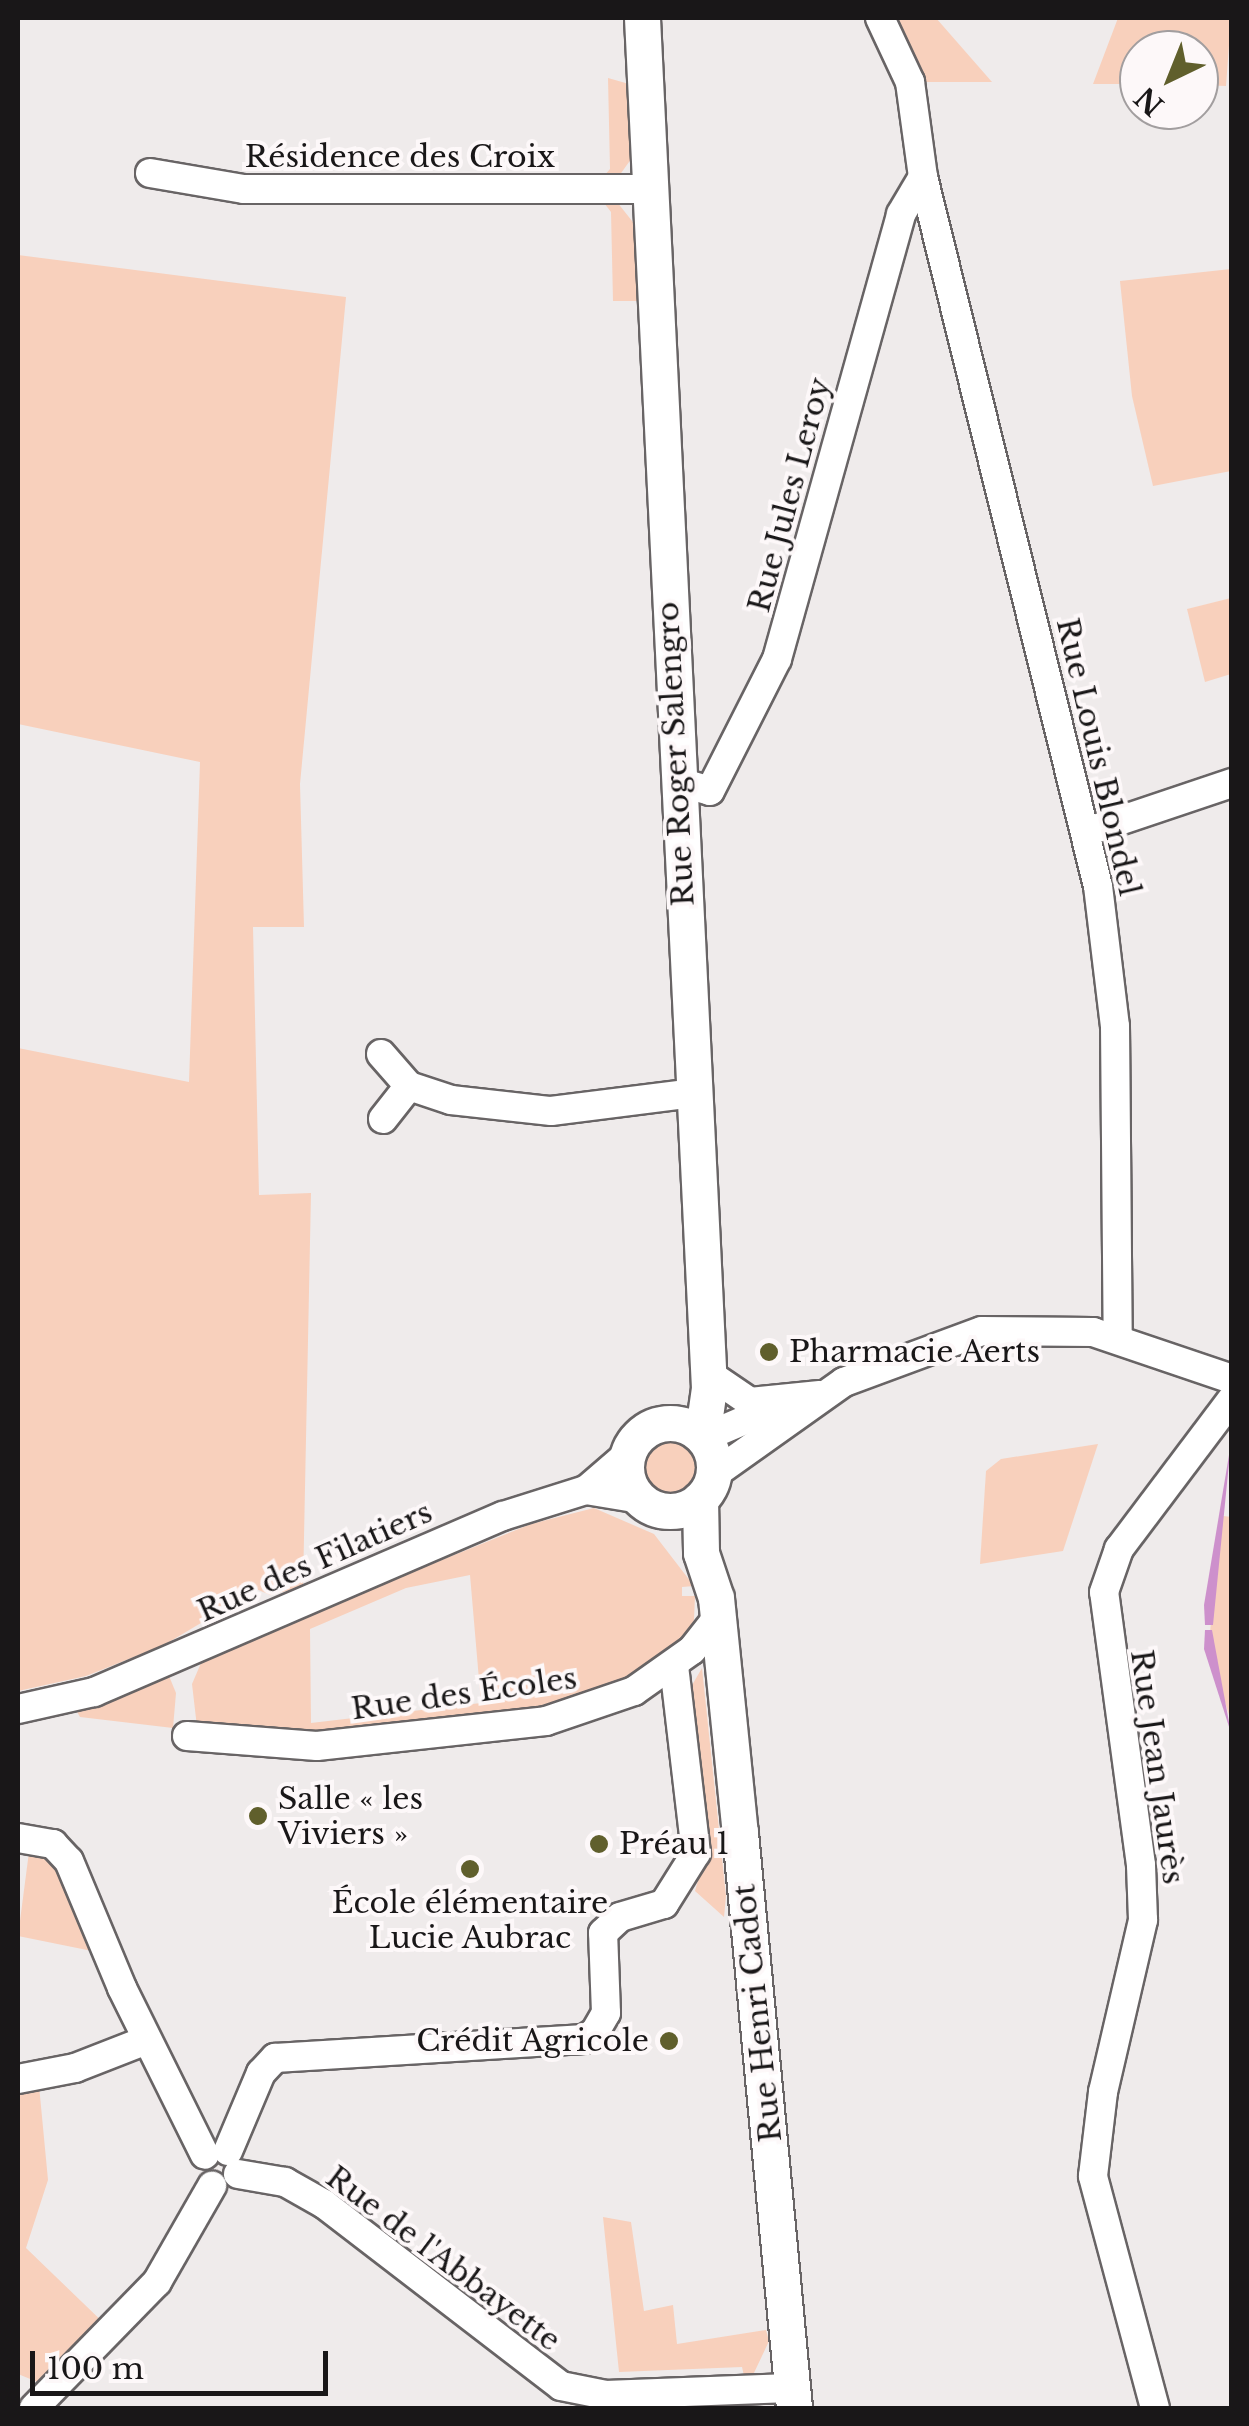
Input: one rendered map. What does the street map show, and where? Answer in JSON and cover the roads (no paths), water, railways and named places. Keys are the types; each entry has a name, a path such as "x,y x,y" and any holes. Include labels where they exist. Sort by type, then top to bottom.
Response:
{"main road":[{"name":"Rue Roger Salengro","path":"642,18 706,1372 708,1426 703,1437"},
{"path":"701,1553 649,1504 628,1478 629,1453 638,1437 662,1424 706,1372"},
{"path":"649,1504 680,1509 707,1487 703,1437 684,1425 662,1424"},
{"name":"Rue Henri Cadot","path":"707,1487 701,1553 718,1617 791,2398"}],"street":[{"name":"Rue Louis Blondel","path":"880,18 910,82 923,177 1086,832 1115,1026 1118,1339"},
{"name":"Résidence des Croix","path":"150,172 244,189 651,189"},
{"name":"Rue Jules Leroy","path":"679,782 710,791 777,659 901,214 923,177"},
{"path":"1086,832 1232,782"},
{"path":"380,1054 409,1086 451,1100 551,1111 693,1093"},
{"path":"383,1118 409,1086"},
{"path":"703,1437 982,1330 1063,1328 1118,1339 1232,1379"},
{"path":"706,1372 739,1400 808,1396"},
{"path":"707,1487 808,1396"},
{"name":"Rue Jean Jaurès","path":"1155,2408 1093,2176 1103,2092 1142,1920 1141,1865 1104,1592 1119,1549 1232,1400"},
{"name":"Rue des Filatiers","path":"18,1709 94,1692 503,1516 586,1490 629,1453"},
{"path":"586,1490 649,1504"},
{"name":"Rue des Écoles","path":"187,1736 317,1746 546,1722 607,1703 674,1666 718,1617"},
{"path":"224,2160 261,2074 275,2058 584,2039 594,2032 606,2014 604,1933 620,1917 664,1904 696,1853 674,1666"},
{"path":"18,1838 53,1844 69,1861 147,2040 224,2160 228,2186 212,2186 157,2282 34,2408"},
{"path":"18,2079 74,2068 147,2040"},
{"name":"Rue de l'Abbayette","path":"224,2160 285,2182 324,2204 560,2386 606,2394 791,2398"}],"place":[{"name":"Pharmacie Aerts","path":"769,1352"},
{"name":"Salle « les Viviers »","path":"258,1816"},
{"name":"Préau 1","path":"599,1844"},
{"name":"École élémentaire Lucie Aubrac","path":"470,1869"},
{"name":"Crédit Agricole","path":"669,2041"}]}
